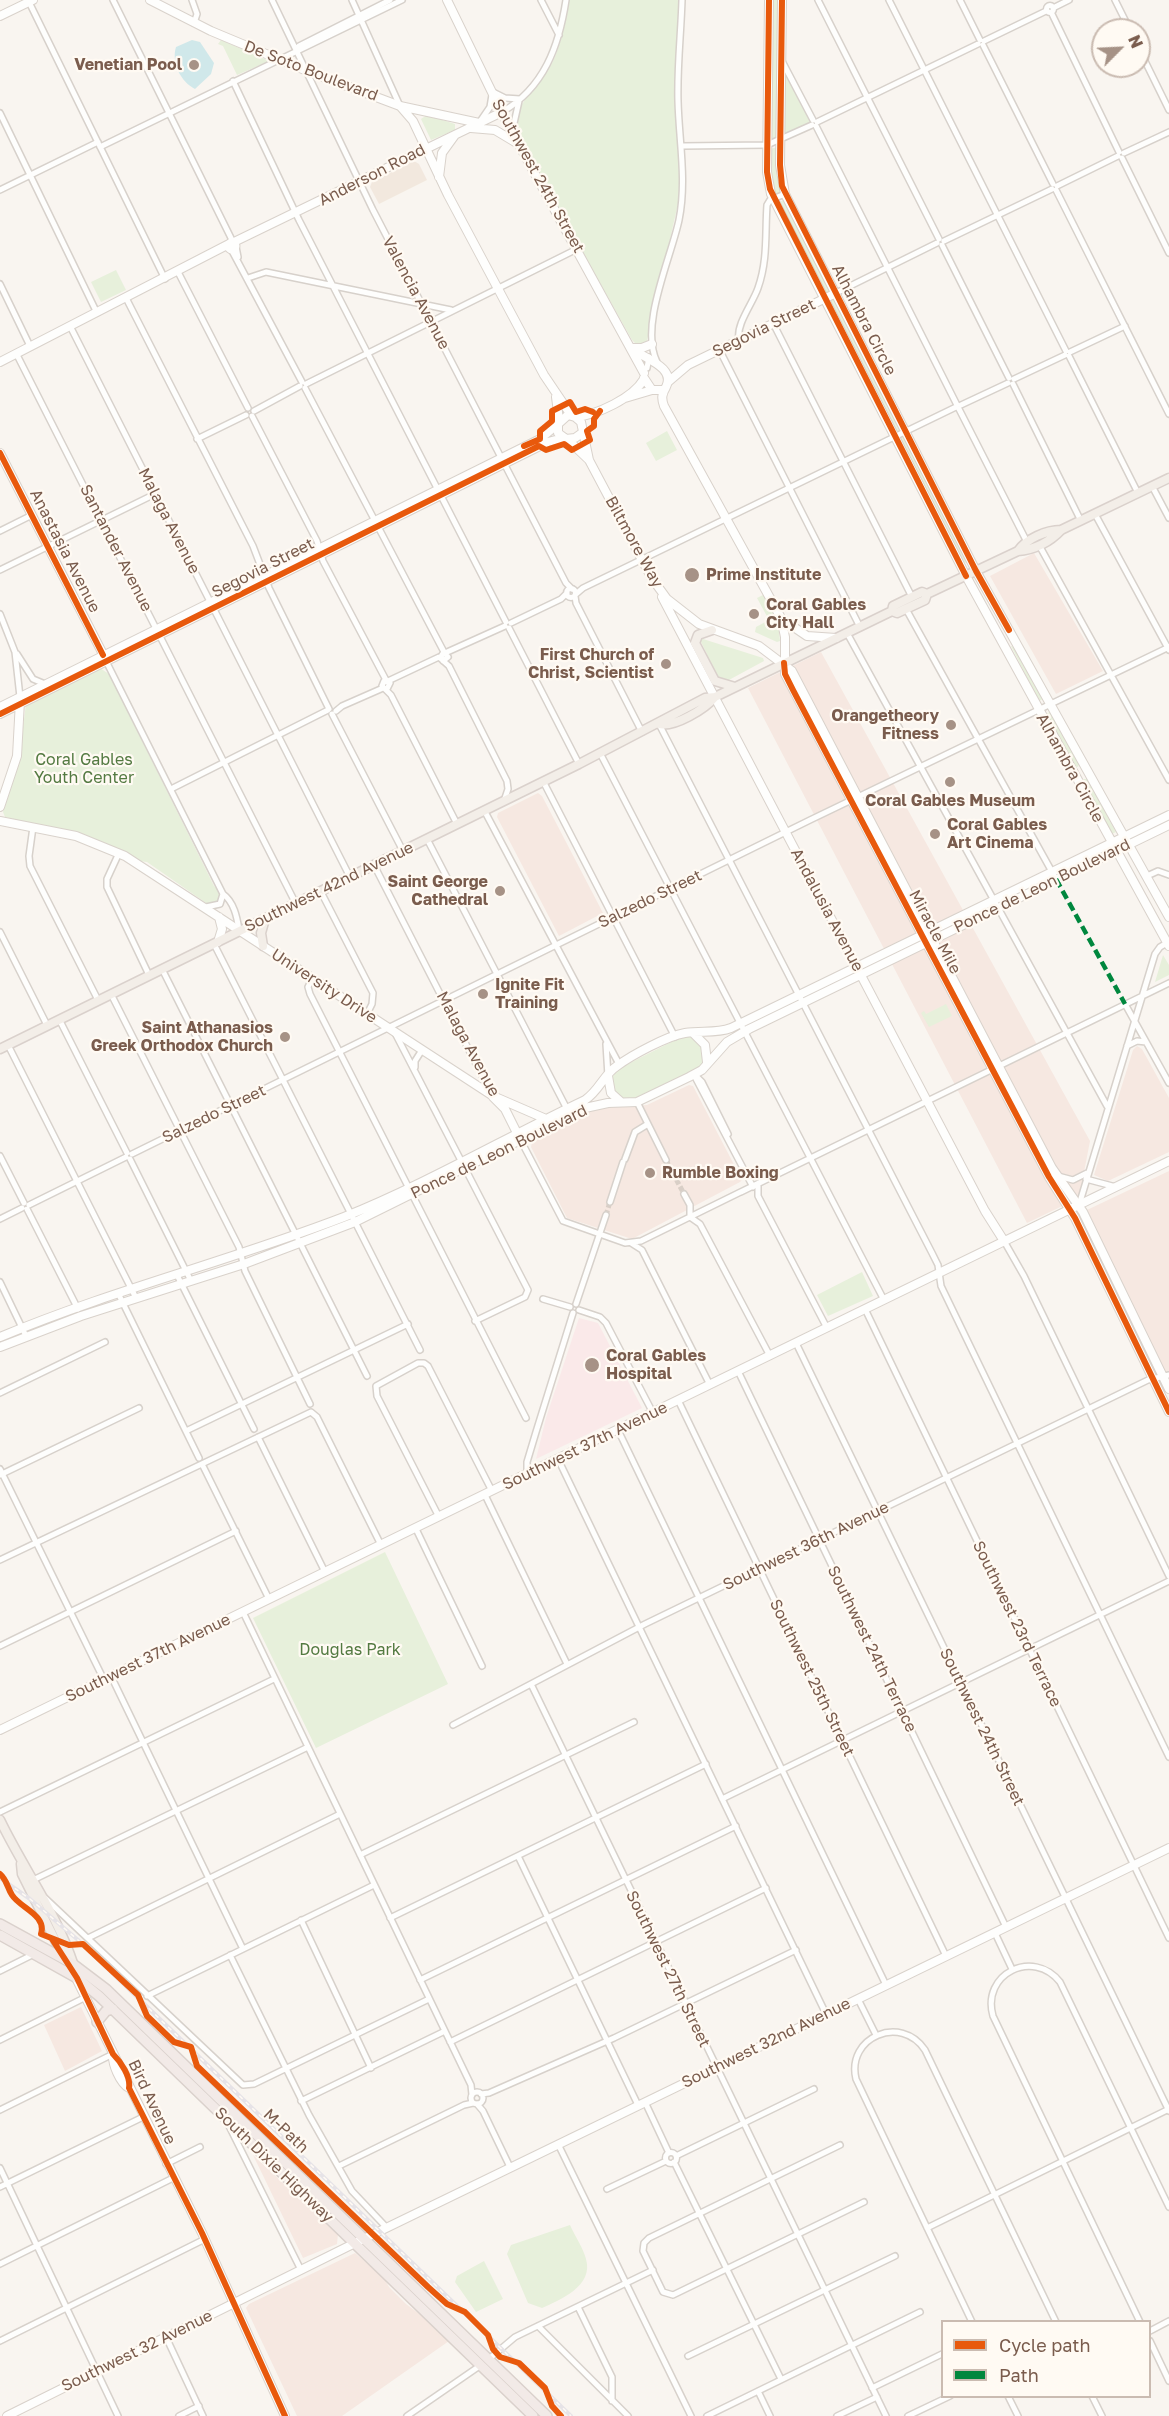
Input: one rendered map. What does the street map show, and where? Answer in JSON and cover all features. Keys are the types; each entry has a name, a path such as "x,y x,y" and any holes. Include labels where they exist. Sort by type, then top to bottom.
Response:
{"highway":[{"path":"0,1923 73,1964 106,1989 359,2241 485,2362 548,2416"},
{"name":"South Dixie Highway","path":"0,1935 76,1978 113,2009 248,2141 359,2241"},
{"path":"97,2022 104,2013 113,2009"},
{"path":"485,2362 528,2415"}],"main road":[{"name":"Southwest 42nd Avenue","path":"892,611 893,606 966,576 1018,551 1027,542 1052,530 1061,530 1081,521 1169,478"},
{"path":"1039,545 1043,538 1052,534 1052,530"},
{"name":"Southwest 42nd Avenue","path":"1018,551 1028,551 1054,538 1061,530"},
{"name":"Southwest 42nd Avenue","path":"4,1047 579,764 698,701 735,687 892,611 897,613 925,600 925,593"},
{"path":"712,630 698,635 695,643 715,681 735,687"},
{"path":"263,946 261,933 265,919"},
{"path":"0,1821 21,1864 43,1897 73,1964 76,1978"},
{"path":"21,1864 22,1874 63,1958 76,1978"}],"street":[{"path":"113,0 248,278 503,773 508,786 504,801"},
{"name":"De Soto Boulevard","path":"150,0 194,23 307,72 400,106 479,123"},
{"path":"192,0 196,14 194,23"},
{"name":"Valencia Avenue","path":"272,0 359,181 642,732"},
{"path":"352,0 400,106 410,116 439,177 556,396 583,430 600,411"},
{"path":"360,18 390,0"},
{"path":"0,189 170,114 278,60 296,50 300,45 402,0"},
{"name":"Southwest 24th Street","path":"447,0 519,146 633,349 652,364"},
{"path":"541,0 559,35"},
{"path":"502,112 520,99 545,71 559,35 566,0"},
{"path":"652,390 656,303 680,212 683,173 678,83 682,0"},
{"name":"Alhambra Circle","path":"770,0 767,145 768,182 774,200 966,576 1168,944"},
{"name":"Alhambra Circle","path":"782,0 780,175 785,194 976,571 1169,917"},
{"path":"818,0 1081,521"},
{"path":"889,0 1138,493"},
{"path":"960,0 1169,414"},
{"path":"1045,0 1169,253"},
{"path":"682,146 767,145 1069,0"},
{"path":"1115,0 1124,18"},
{"path":"0,16 30,1 165,279"},
{"path":"782,61 1027,542"},
{"path":"1151,73 1169,110"},
{"path":"233,81 296,213 579,764"},
{"path":"479,123 490,107 491,91 505,98 520,99"},
{"path":"512,132 520,99"},
{"path":"0,112 97,313"},
{"name":"Anderson Road","path":"0,362 232,244 502,112"},
{"path":"469,128 495,130 519,146"},
{"name":"Segovia Street","path":"666,386 688,365 719,349 1169,132"},
{"path":"439,177 444,150 458,133"},
{"path":"741,338 741,325 753,302 764,268 769,202 785,194"},
{"path":"197,439 577,249"},
{"path":"248,278 263,271 451,310"},
{"path":"178,272 320,551 385,686 457,824"},
{"path":"0,284 30,346"},
{"path":"126,298 403,851"},
{"path":"773,323 912,597"},
{"name":"Malaga Avenue","path":"70,326 350,877"},
{"path":"171,789 1125,326"},
{"name":"Segovia Street","path":"633,349 642,348 652,364 688,365"},
{"name":"Southwest 24th Street","path":"633,349 652,364"},
{"path":"719,349 860,627"},
{"name":"Santander Avenue","path":"16,353 296,903"},
{"path":"652,364 666,386 664,406 781,618 785,637 784,663"},
{"path":"573,416 600,411 625,398 652,364"},
{"path":"625,398 629,399 666,386"},
{"path":"556,396 558,431 566,439"},
{"name":"Segovia Street","path":"0,707 20,700 159,632 503,460 543,437 559,422 573,416"},
{"name":"Segovia Street","path":"503,460 548,442 566,439 583,430"},
{"name":"Biltmore Way","path":"583,430 589,460 651,577 676,608 712,630 759,646 784,663"},
{"name":"Biltmore Way","path":"566,439 589,460"},
{"name":"Anastasia Avenue","path":"0,453 223,894 227,897 236,915 240,932"},
{"path":"1152,486 1169,518"},
{"path":"0,570 155,494"},
{"path":"1095,514 1169,648"},
{"path":"0,531 32,515"},
{"path":"1039,545 1169,780"},
{"name":"Andalusia Avenue","path":"651,577 985,1211 1004,1241"},
{"path":"906,609 1056,879"},
{"path":"0,614 15,652 33,679 45,684"},
{"path":"781,618 807,636 836,638"},
{"path":"998,636 1006,636 1009,630"},
{"path":"847,633 1107,1106"},
{"path":"1006,651 1010,644 1017,644"},
{"name":"Salzedo Street","path":"0,1219 338,1052 392,1030 444,1000 854,798 1169,648"},
{"path":"0,807 16,756 20,700 15,652"},
{"name":"Segovia Street","path":"0,714 45,684 105,658"},
{"name":"Miracle Mile","path":"784,663 785,674 927,936 1049,1177 1069,1209 1169,1412"},
{"path":"658,724 935,1259 941,1286 1169,1757"},
{"path":"600,753 884,1300"},
{"path":"1070,768 1079,769 1082,760"},
{"path":"1079,785 1082,777 1092,778"},
{"path":"543,781 675,1037"},
{"path":"484,810 605,1042 620,1064"},
{"name":"Ponce de Leon Boulevard","path":"1127,840 1169,815"},
{"name":"University Drive","path":"0,821 76,836 119,853 493,1096 546,1119"},
{"name":"Ponce de Leon Boulevard","path":"996,903 1052,871 1169,825"},
{"path":"33,826 29,862 99,1000"},
{"path":"427,839 567,1109"},
{"name":"Ponce de Leon Boulevard","path":"0,1347 81,1316 243,1264 356,1222 466,1169 546,1119 590,1097 620,1064 675,1037 743,1027 996,903 1056,879 1114,846"},
{"path":"119,853 107,879 107,887 149,975"},
{"name":"Malaga Avenue","path":"374,865 493,1096 505,1109 560,1218 571,1226 599,1235 637,1242 642,1250"},
{"path":"1147,876 1158,871 1169,875"},
{"path":"321,892 372,992 372,1004 367,1014"},
{"path":"205,907 220,904 223,894"},
{"path":"219,917 222,928 216,943 420,1350"},
{"path":"0,932 47,1025"},
{"path":"1079,1205 1107,1106 1156,951 1168,944"},
{"path":"162,969 367,1376"},
{"path":"312,979 308,987 310,994 338,1052 526,1418"},
{"path":"710,1385 637,1242 1169,983"},
{"path":"111,994 241,1255 243,1264 310,1404"},
{"path":"1125,1004 1169,1083"},
{"path":"59,1019 191,1281"},
{"name":"Ponce de Leon Boulevard","path":"0,1337 77,1307 241,1255 351,1214 462,1160 588,1107 637,1102 694,1074 743,1027"},
{"path":"392,1030 415,1069 528,1293 475,1321"},
{"path":"694,1033 705,1045 707,1063"},
{"path":"1126,1046 1137,1041 1146,1042"},
{"path":"605,1042 611,1093 624,1103"},
{"path":"4,1047 77,1181 136,1298"},
{"path":"415,1069 415,1061 422,1050"},
{"name":"Miracle Mile","path":"995,1067 1057,1176 1079,1205 1167,1374 1169,1389"},
{"path":"694,1074 702,1082 720,1116 729,1142 826,1328"},
{"path":"637,1102 666,1160"},
{"path":"610,1202 635,1131 648,1124"},
{"path":"0,1156 81,1316"},
{"name":"Southwest 37th Avenue","path":"0,1730 1169,1161"},
{"path":"1057,1176 1073,1180 1087,1176 1116,1187"},
{"path":"684,1194 690,1205 690,1217"},
{"path":"690,1205 701,1212"},
{"path":"700,1224 701,1212"},
{"path":"527,1474 527,1462 606,1215"},
{"path":"690,1217 700,1224 770,1356"},
{"path":"1004,1241 1169,1576"},
{"path":"177,1275 254,1429"},
{"path":"0,1282 26,1336"},
{"path":"118,1293 199,1458"},
{"path":"543,1299 575,1308 604,1321 652,1413"},
{"name":"Southwest 23rd Terrace","path":"865,1309 1169,1938"},
{"path":"186,1431 408,1324"},
{"path":"0,1393 105,1342"},
{"name":"Southwest 24th Street","path":"796,1343 1169,2110"},
{"path":"439,1517 377,1396 376,1386 415,1364 424,1363 430,1369 567,1664"},
{"name":"Southwest 24th Terrace","path":"738,1371 1006,1927"},
{"name":"Southwest 36th Avenue","path":"453,1725 567,1664 699,1598 1088,1408 1152,1378 1167,1374"},
{"name":"Southwest 25th Street","path":"678,1400 946,1956"},
{"path":"139,1408 1,1472 70,1611 143,1742 243,1949"},
{"path":"0,1560 312,1412 317,1417 381,1545"},
{"path":"618,1430 886,1985"},
{"path":"258,1437 325,1572"},
{"path":"558,1459 826,2014"},
{"path":"202,1464 269,1599"},
{"path":"416,1529 482,1666"},
{"path":"0,1646 236,1531"},
{"path":"722,1799 1169,1581"},
{"path":"243,1612 510,2167"},
{"path":"0,1812 274,1679"},
{"name":"Southwest 27th Street","path":"531,1684 886,2416"},
{"path":"360,1855 634,1722"},
{"path":"33,1880 308,1747"},
{"path":"390,1918 706,1764"},
{"path":"88,1938 340,1814"},
{"path":"420,1980 736,1826"},
{"name":"Southwest 32nd Avenue","path":"359,2241 1169,1848"},
{"path":"518,1856 608,2041 641,2104 669,2153 675,2159 699,2214 781,2379"},
{"path":"147,1996 374,1885"},
{"path":"450,2042 766,1888"},
{"path":"43,1897 244,2086 429,1999"},
{"path":"301,1920 371,2068"},
{"path":"995,1933 1012,1969"},
{"path":"339,2166 477,2098 608,2041 796,1950"},
{"path":"0,1971 34,1954"},
{"path":"230,1955 301,2101 356,2196 387,2228"},
{"path":"1139,2320 992,2013 991,2000 994,1987 1001,1977 1012,1969 1026,1965 1040,1967 1059,1981 1169,2207"},
{"name":"Bird Avenue","path":"76,1978 113,2054 130,2083 129,2088 202,2233 203,2240 276,2391 291,2416"},
{"path":"0,2040 86,1997"},
{"path":"858,1999 876,2035"},
{"path":"301,2101 445,2031"},
{"path":"971,2320 855,2075 859,2051 876,2035 886,2031 902,2032 922,2046 1055,2320"},
{"path":"0,2110 113,2054"},
{"path":"607,2189 666,2161 675,2159 814,2089"},
{"path":"927,2228 1169,2110"},
{"path":"0,2187 143,2117"},
{"path":"227,2120 301,2270"},
{"path":"242,2150 248,2141"},
{"path":"558,2144 691,2416"},
{"path":"840,2145 644,2243 643,2251 663,2292 668,2295 864,2202"},
{"path":"166,2163 200,2147"},
{"path":"666,2161 669,2153"},
{"path":"0,2168 118,2416"},
{"path":"0,2264 173,2178"},
{"path":"0,2341 203,2240"},
{"name":"Southwest 32 Avenue","path":"7,2416 359,2241"},
{"path":"688,2356 895,2256"},
{"path":"407,2416 485,2362 508,2341 652,2270"},
{"path":"578,2307 612,2377 612,2401"},
{"path":"707,2416 920,2312"},
{"path":"1151,2330 1169,2321"},
{"path":"538,2326 628,2416"},
{"path":"166,2337 203,2416"},
{"path":"1151,2345 1169,2381"},
{"path":"872,2388 941,2354"},
{"name":"Bird Avenue","path":"276,2391 285,2416"},
{"path":"758,2391 770,2416"},
{"path":"837,2416 877,2397"},
{"path":"909,2416 948,2398"},
{"path":"1011,2398 1018,2416"},
{"path":"1093,2398 1102,2416"},
{"path":"179,2416 199,2406"}],"shaded area":[{"path":"414,161 419,164 427,180 379,204 370,187 372,182"},
{"path":"1034,553 1103,671 1056,694 990,576"},
{"path":"821,652 1090,1141 1079,1198 1027,1223 748,688"},
{"path":"538,793 542,796 603,913 559,936 497,817 498,813"},
{"path":"1137,1046 1142,1049 1169,1098 1169,1152 1108,1181 1094,1175 1133,1050"},
{"path":"689,1085 693,1086 742,1180 632,1239 567,1218 531,1147 533,1138 596,1108 647,1105"},
{"path":"1169,1171 1169,1379 1087,1210"},
{"name":"Coral Gables Hospital","path":"579,1318 598,1323 642,1408 536,1459 546,1418"},
{"path":"81,2007 102,2051 65,2071 44,2025"},
{"path":"253,2155 338,2234 337,2244 303,2258"},
{"path":"355,2253 384,2278 389,2287 406,2304 449,2341 342,2416 297,2416 246,2308 249,2304"}],"green space":[{"path":"568,0 680,0 680,195 646,345 637,345 632,340 517,136 516,124 522,104 549,69 557,52"},
{"path":"771,0 780,0 777,139 770,142"},
{"path":"221,40 267,60 267,62 237,75 223,46 218,44"},
{"path":"783,68 810,122 783,136"},
{"path":"427,115 455,124 455,130 431,140 421,119"},
{"path":"778,147 778,178 782,192 774,196 770,180 770,149"},
{"path":"785,199 832,291 825,295 778,203"},
{"path":"116,270 126,290 101,302 91,282"},
{"path":"835,297 902,431 896,434 828,301"},
{"path":"667,431 677,450 656,461 646,443"},
{"path":"905,436 969,561 965,563 898,439"},
{"path":"765,594 778,621 780,641 777,642 755,632 756,627 769,620 757,598"},
{"path":"700,640 763,658 764,661 727,681 716,678 706,659 707,654"},
{"path":"1011,646 1014,647 1043,699 1039,701"},
{"name":"Coral Gables Youth Center","path":"100,668 109,674 214,886 221,892 218,903 206,903 147,862 139,861 87,837 5,817 3,812 19,758 26,704"},
{"path":"1050,712 1079,764 1078,767 1075,766 1046,714"},
{"path":"1087,779 1116,832 1112,834 1083,782"},
{"path":"1163,955 1169,965 1169,975 1155,982"},
{"path":"946,1004 952,1016 929,1027 921,1013 924,1011 926,1014"},
{"path":"688,1035 701,1043 705,1059 702,1066 635,1100 622,1100 613,1091 612,1077 620,1068"},
{"path":"862,1272 873,1296 828,1316 817,1295"},
{"name":"Douglas Park","path":"385,1552 448,1684 316,1748 253,1618"},
{"path":"570,2225 586,2259 585,2277 574,2291 549,2305 542,2308 528,2303 507,2254 511,2245"},
{"path":"484,2261 503,2299 476,2312 455,2282 457,2276"}],"water":[{"name":"Venetian Pool","path":"192,40 200,42 214,63 211,74 195,89 185,82 178,71 175,59 176,47"}],"tunnel":[{"path":"666,1160 684,1194"},
{"path":"606,1215 610,1202"}],"railway":[{"path":"0,1878 30,1899 78,1940 571,2416"}],"marked path":[{"path":"1056,879 1125,1004"}],"cycle path":[{"path":"769,0 767,172 770,189 966,576"},
{"path":"782,0 780,165 782,186 976,571 1009,630"},
{"path":"524,446 540,439 540,431 552,421 552,411 570,402 576,412 585,409 593,412"},
{"path":"0,714 539,446 546,450 564,444 572,450 590,440 587,431 594,426 594,419 600,411"},
{"path":"0,453 103,655"},
{"path":"784,663 785,674 793,690 1049,1177 1075,1218 1169,1412"},
{"name":"M-Path","path":"0,1874 16,1900 37,1917 42,1927 41,1934 69,1945 83,1944 138,1995 147,2016 174,2042 191,2047 197,2066 428,2287 447,2304 465,2312 488,2335 493,2349 500,2357 519,2363 545,2388 552,2406 561,2416"},
{"path":"52,1939 77,1978 113,2054 125,2070 129,2088 202,2233 285,2416"}],"place":[{"name":"Venetian Pool","path":"194,65"},
{"name":"Prime Institute","path":"692,575"},
{"name":"Coral Gables City Hall","path":"754,614"},
{"name":"First Church of Christ, Scientist","path":"666,664"},
{"name":"Orangetheory Fitness","path":"951,725"},
{"name":"Coral Gables Museum","path":"950,782"},
{"name":"Coral Gables Art Cinema","path":"935,834"},
{"name":"Saint George Cathedral","path":"500,891"},
{"name":"Ignite Fit Training","path":"483,994"},
{"name":"Saint Athanasios Greek Orthodox Church","path":"285,1037"},
{"name":"Rumble Boxing","path":"650,1173"},
{"name":"Coral Gables Hospital","path":"592,1365"}]}
